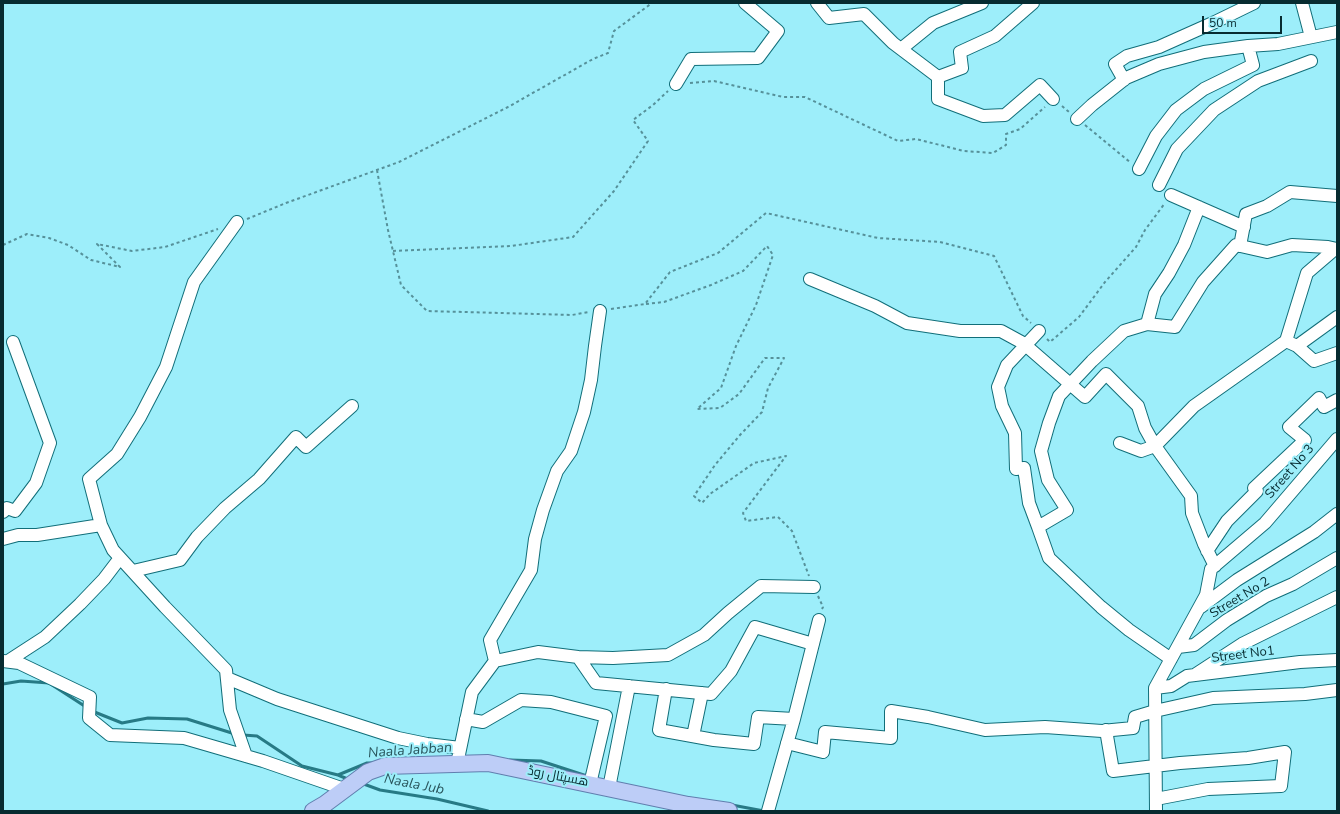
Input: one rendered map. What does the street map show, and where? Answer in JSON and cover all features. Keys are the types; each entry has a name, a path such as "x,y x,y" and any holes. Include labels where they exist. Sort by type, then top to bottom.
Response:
{"main road":[{"name":"ھسپتال روڈ","path":"313,811 325,804 368,772 385,766 488,763 591,779 688,804 729,811"}],"street":[{"path":"676,84 690,59 758,58 778,31 745,3"},
{"path":"816,3 829,18 864,14 893,43 938,77"},
{"path":"901,49 933,24 982,3"},
{"path":"938,77 962,68 960,52 995,36 1032,3"},
{"path":"1124,80 1116,64 1127,56 1159,47 1254,3"},
{"path":"1302,3 1311,37"},
{"path":"1077,119 1092,104 1124,80 1159,64 1204,52 1248,46 1278,44 1337,32"},
{"path":"1139,169 1156,136 1176,110 1204,89 1253,65 1248,46"},
{"path":"1159,185 1177,149 1214,110 1258,81 1311,61"},
{"path":"938,77 938,99 983,116 1005,115 1040,85 1053,99"},
{"path":"1240,246 1246,214 1267,206 1290,192 1337,196"},
{"path":"1170,195 1244,227"},
{"path":"1147,324 1155,294 1169,273 1184,245 1199,207"},
{"path":"237,222 194,282 166,367 140,417 117,454 89,479 101,525 113,550 165,608 226,670 230,710 246,756"},
{"path":"1038,527 1067,510 1048,480 1041,451 1059,396 1092,361 1124,331 1147,324 1175,327 1203,282 1236,245 1267,252 1292,245 1328,247 1336,249"},
{"path":"1292,344 1307,273 1336,249"},
{"path":"810,278 875,306 908,323 960,331 1001,331 1025,346 1085,397 1106,374 1138,406 1145,428 1155,446 1191,496 1192,513 1207,551 1215,566 1211,569 1206,595 1155,688 1155,765 1156,805 1208,789 1281,786 1285,752 1248,758 1155,765 1113,771 1106,730"},
{"path":"496,661 490,640 531,570 535,539 543,510 557,471 572,451 584,412 591,380 600,311"},
{"path":"1120,443 1141,451 1155,446 1194,406 1337,317"},
{"path":"1039,331 1007,365 998,387 1002,406 1015,433 1016,469 1024,468 1029,502 1049,558 1100,607 1129,630 1171,659"},
{"path":"3,512 7,508 15,511 36,483 50,443 14,342"},
{"path":"1292,344 1314,360 1337,353"},
{"path":"1207,551 1228,521 1257,491 1254,488 1305,440 1289,426 1319,398 1324,407 1337,400"},
{"path":"133,571 180,560 197,536 225,508 259,479 296,437 306,447 352,406"},
{"name":"Street No 3","path":"1215,566 1265,523 1337,439"},
{"path":"1198,609 1237,580 1314,532 1337,514"},
{"path":"3,539 18,535 38,535 101,525"},
{"path":"6,661 45,637 104,579 120,558"},
{"name":"Street No 2","path":"1178,647 1194,645 1227,620 1266,596 1294,584 1337,558"},
{"path":"457,764 472,692 496,661 538,652 578,657 612,658 668,654 704,636 728,613 761,586 814,587"},
{"path":"1194,675 1242,644 1337,598"},
{"path":"768,811 794,719 819,620"},
{"path":"578,657 596,683 712,694 731,671 755,627 813,644"},
{"name":"Street No1","path":"1155,688 1171,686 1187,676 1300,662 1337,660"},
{"path":"6,661 19,663 90,697 89,718 110,735 184,738 246,756 344,790"},
{"path":"227,678 277,699 398,738 427,744 460,748"},
{"path":"610,783 629,686"},
{"path":"666,690 659,730 714,740 754,744 758,718 794,719"},
{"path":"787,743 823,752 825,732 891,738 891,711 928,717 984,730 1045,727 1106,730 1133,728 1135,717 1213,698 1305,694 1337,690"},
{"path":"693,736 702,692"},
{"path":"466,720 483,722 520,700 552,702 606,716 591,779"}],"path":[{"path":"3,245 27,234 49,238 68,245 91,260 120,267 98,244 132,250 165,247 399,162 508,107 593,59 608,53 614,30 652,3"},
{"path":"393,251 511,246 573,237 614,191 648,141 633,120 653,105 676,84 714,81 782,97 805,97 898,141 916,139 964,151 993,153 1006,145 1006,134 1020,129 1053,99 1139,169"},
{"path":"377,170 388,230 401,285 427,311 572,315 664,302 743,272 767,246 773,255 756,304 736,346 721,388 697,409 720,408 739,394 765,358 784,358 768,388 762,412 715,465 694,496 702,503 710,494 754,462 786,456 743,513 746,521 778,517 792,531 822,607 819,620"},
{"path":"645,304 670,272 718,253 766,213 878,238 940,242 994,256 1023,316 1050,342 1079,317 1105,282 1136,247 1145,230 1170,195"}],"waterway":[{"name":"Naala Jabban","path":"3,684 21,681 49,683 86,707"},
{"name":"Naala Jabban","path":"92,711 122,723 148,718 187,719 235,734"},
{"name":"Naala Jabban","path":"243,735 257,736 302,766 338,775 367,763 372,763"},
{"name":"Naala Jabban","path":"510,760 541,761 590,777"},
{"name":"Naala Jub","path":"338,775 350,780"},
{"name":"Naala Jub","path":"361,783 380,790 437,799 488,811"},
{"name":"Naala Jabban","path":"732,805 764,811"}]}
